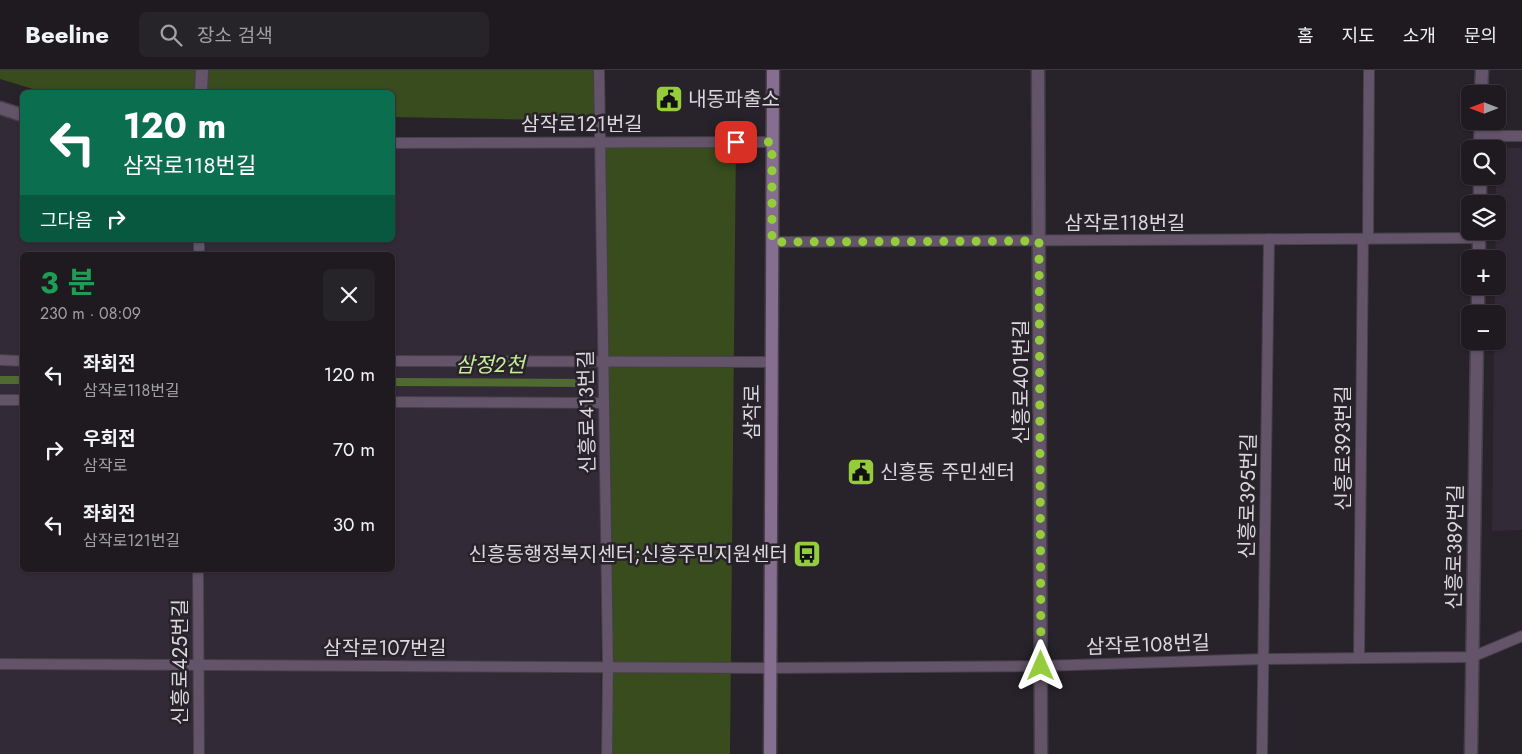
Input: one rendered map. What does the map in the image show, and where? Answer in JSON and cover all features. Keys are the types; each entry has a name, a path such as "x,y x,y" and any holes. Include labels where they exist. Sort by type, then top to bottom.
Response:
{"street":[{"path":"201,90 202,70"},
{"name":"삼작로","path":"770,754 770,362 773,70"},
{"name":"신흥로401번길","path":"1038,70 1041,754"},
{"path":"1481,85 1482,70"},
{"path":"0,108 20,114"},
{"name":"신흥로389번길","path":"1470,754 1477,350"}],"lane":[{"name":"신흥로413번길","path":"599,70 608,667 607,754"},
{"name":"신흥로393번길","path":"1359,658 1369,70"},
{"path":"1494,140 1522,136"},
{"name":"삼작로121번길","path":"395,143 772,142"},
{"name":"삼작로118번길","path":"772,242 1365,239 1461,236"},
{"name":"신흥로395번길","path":"1262,754 1269,239"},
{"path":"0,360 20,361"},
{"path":"395,361 770,362"},
{"path":"0,400 20,400"},
{"path":"395,402 604,402"},
{"name":"신흥로425번길","path":"198,572 200,754"},
{"name":"삼작로108번길","path":"770,668 1041,666 1264,659 1472,657 1522,636"},
{"name":"삼작로107번길","path":"0,664 770,668"}],"shaded area":[{"path":"0,111 20,120 20,242 395,242 395,143 600,142 601,754 0,754"},
{"path":"1506,148 1522,148 1522,530 1492,531 1494,350 1506,350 1506,305 1495,305 1495,295 1506,295 1506,250 1495,250 1496,240 1506,240 1506,195 1496,195 1496,185 1506,185"}],"green space":[{"path":"0,70 599,70 600,121 395,117 395,90 36,90 0,79"},
{"path":"600,142 736,142 730,754 607,754"}],"waterway":[{"name":"삼정2천","path":"0,380 20,380"},
{"name":"삼정2천","path":"395,382 587,383"}],"place":[{"name":"내동파출소","path":"669,99"},
{"name":"신흥동 주민센터","path":"861,472"},
{"name":"신흥동행정복지센터;신흥주민지원센터","path":"807,554"}],"route":[{"path":"736,142 772,142 772,242 1039,241 1041,666"}]}
